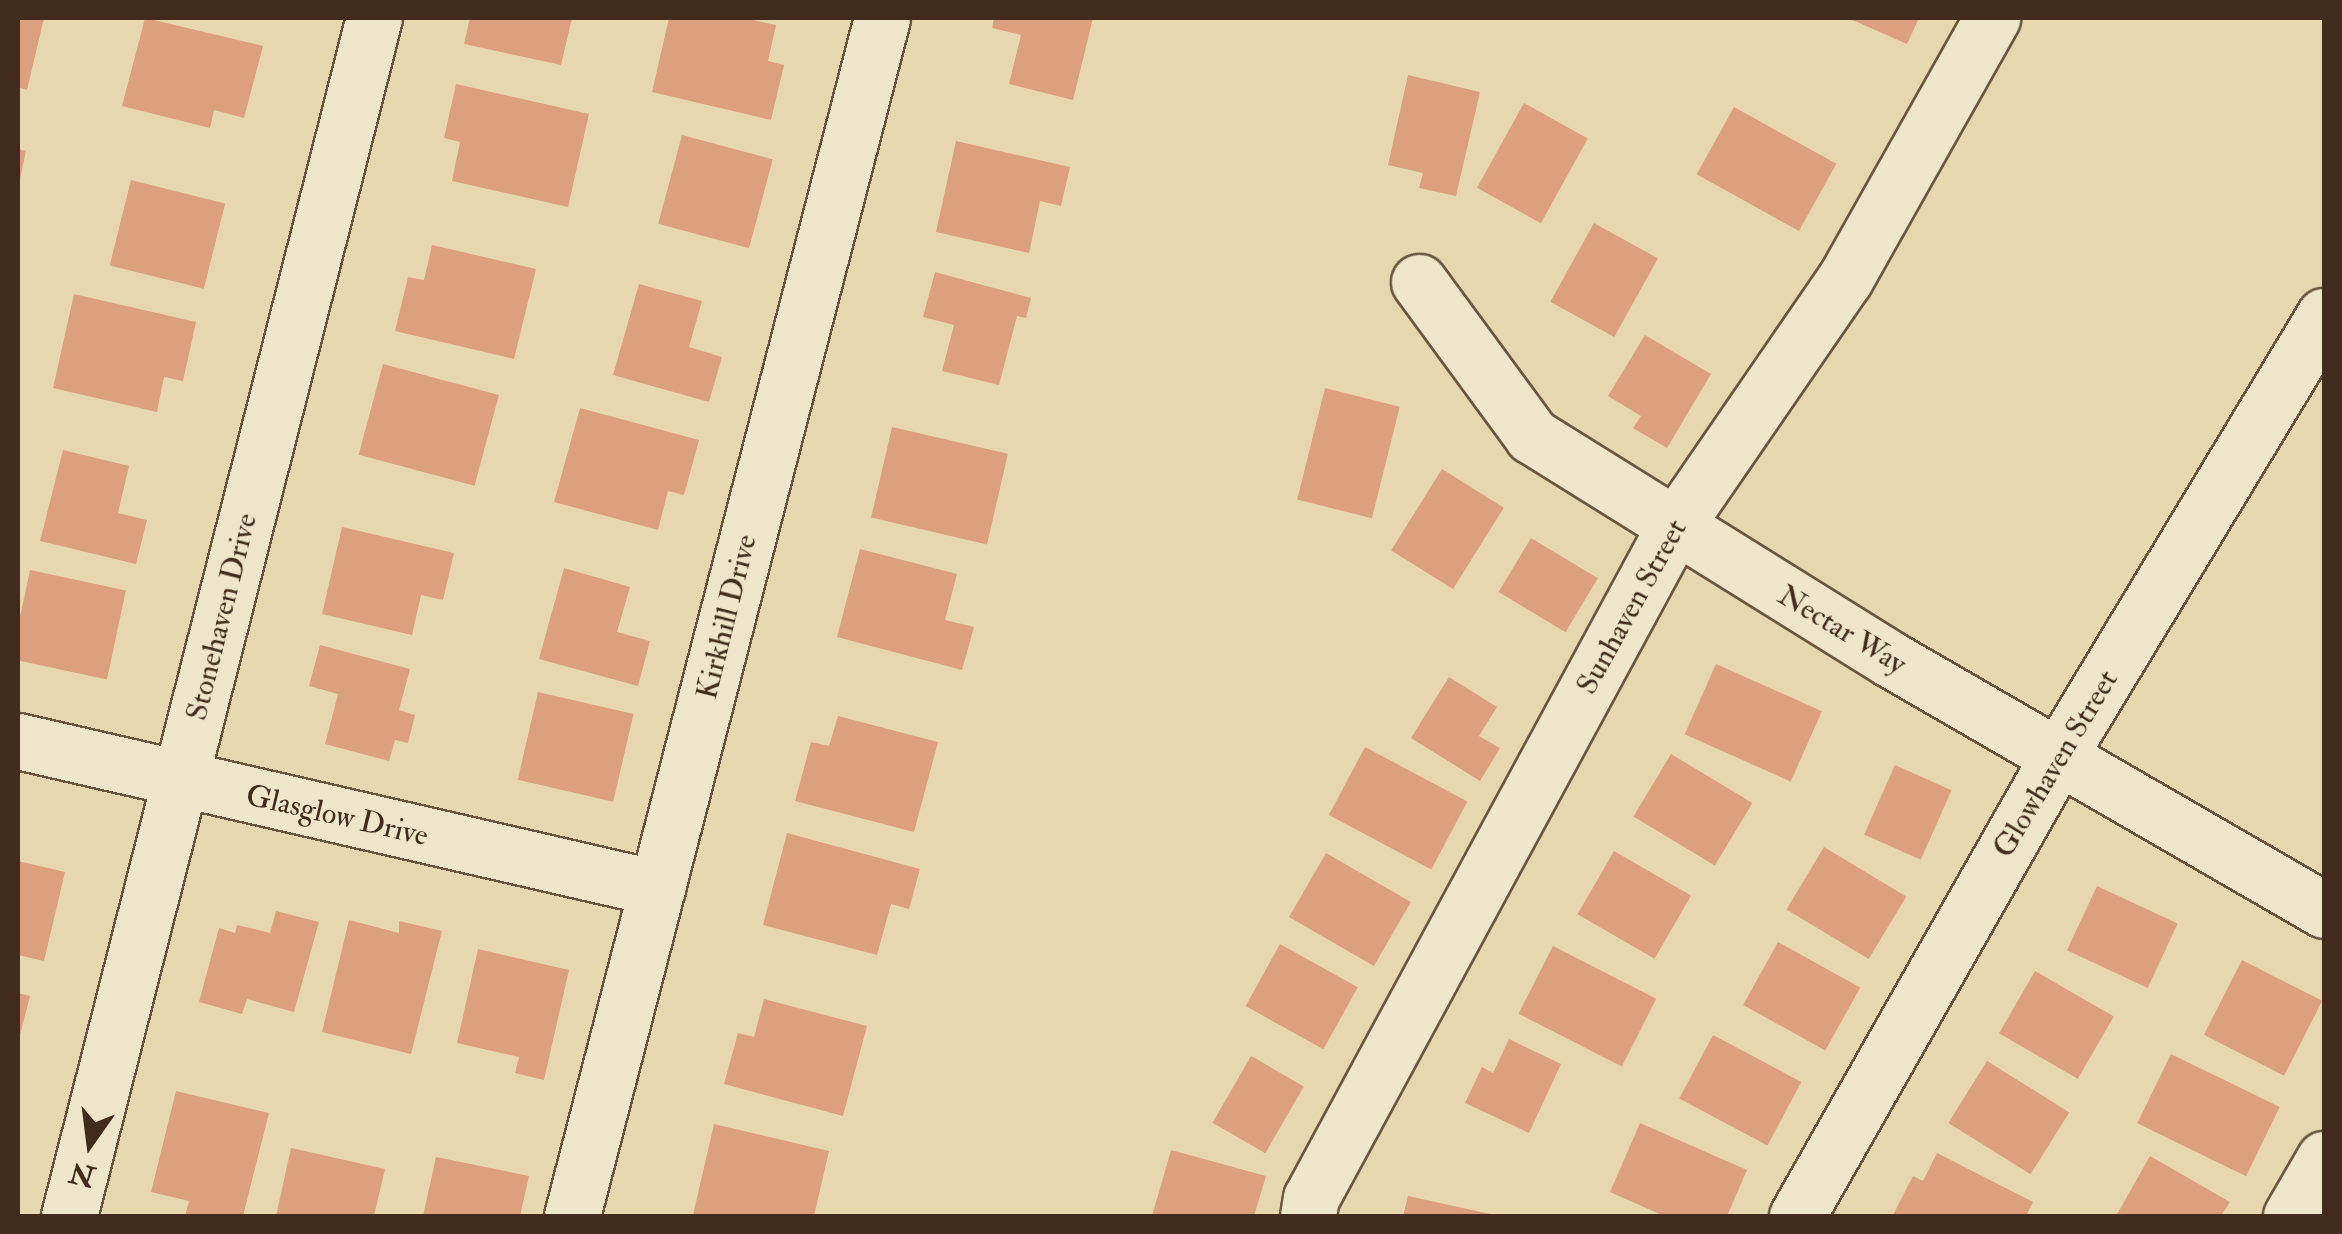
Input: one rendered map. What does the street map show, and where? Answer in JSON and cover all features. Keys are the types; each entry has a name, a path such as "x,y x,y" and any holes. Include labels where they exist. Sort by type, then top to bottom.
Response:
{"street":[{"name":"Stonehaven Drive","path":"69,1216 374,18"},
{"name":"Kirkhill Drive","path":"572,1216 882,18"},
{"name":"Sunhaven Street","path":"1308,1216 1311,1198 1673,529 1845,279 1992,18"},
{"name":"Nectar Way","path":"1418,282 1532,436 1673,529 2324,910"},
{"name":"Glowhaven Street","path":"1797,1216 2059,754 2324,316"},
{"name":"Glasglow Drive","path":"18,741 657,888"},
{"path":"2292,1216 2324,1159"}],"building":[{"path":"18,18 44,18 27,90 18,87"},
{"path":"145,18 263,46 244,118 214,110 210,128 122,106"},
{"path":"470,18 572,18 561,65 464,44"},
{"path":"669,18 744,18 776,25 768,61 784,65 771,120 652,92"},
{"path":"994,18 1093,18 1073,100 1009,84 1021,35 992,28"},
{"path":"1848,18 1919,18 1907,44"},
{"path":"1408,75 1480,92 1456,196 1419,188 1423,173 1388,165"},
{"path":"456,84 589,114 568,207 452,181 460,142 444,138"},
{"path":"1524,103 1588,138 1541,223 1477,188"},
{"path":"1734,107 1836,164 1799,231 1697,174"},
{"path":"682,135 773,159 749,248 658,224"},
{"path":"956,141 1070,167 1061,206 1040,201 1029,253 936,232"},
{"path":"18,149 26,151 19,183 18,183"},
{"path":"131,180 225,203 204,289 110,265"},
{"path":"1594,223 1658,258 1614,337 1550,302"},
{"path":"432,245 536,269 514,359 395,331 408,277 424,280"},
{"path":"935,272 1031,298 1026,318 1017,316 999,385 942,371 954,325 923,317"},
{"path":"639,284 702,301 689,347 722,357 709,402 613,375"},
{"path":"74,294 196,322 183,381 164,377 157,412 53,388"},
{"path":"1645,335 1711,374 1667,448 1633,428 1641,416 1608,396"},
{"path":"383,364 499,395 475,486 359,455"},
{"path":"1325,388 1400,407 1372,518 1297,500"},
{"path":"580,408 699,440 684,495 668,491 658,530 554,502"},
{"path":"892,427 1008,454 987,544 871,518"},
{"path":"63,450 129,466 118,513 147,520 136,564 40,541"},
{"path":"1442,469 1504,508 1453,589 1391,550"},
{"path":"342,527 454,553 443,600 421,595 412,635 322,614"},
{"path":"1531,538 1598,578 1565,632 1499,592"},
{"path":"860,549 957,574 945,620 974,627 962,670 837,637"},
{"path":"564,568 630,587 617,632 650,641 638,686 539,659"},
{"path":"30,570 126,590 107,679 18,660 18,626"},
{"path":"320,645 410,669 399,710 415,715 408,743 395,740 389,761 325,744 338,694 309,686"},
{"path":"1716,664 1822,711 1791,782 1685,734"},
{"path":"1449,677 1497,707 1479,736 1500,748 1480,781 1411,738"},
{"path":"538,692 633,714 613,802 518,780"},
{"path":"838,716 938,742 914,832 795,801 811,742 829,746"},
{"path":"1365,747 1467,801 1431,869 1329,815"},
{"path":"1671,754 1752,803 1715,866 1633,817"},
{"path":"1895,765 1952,790 1921,860 1864,834"},
{"path":"787,833 920,869 909,909 891,904 877,955 763,925"},
{"path":"1824,847 1906,896 1869,959 1786,910"},
{"path":"1614,851 1691,896 1655,959 1578,914"},
{"path":"1326,853 1411,902 1374,966 1289,917"},
{"path":"18,861 65,872 44,961 18,955"},
{"path":"2097,886 2178,924 2148,988 2067,950"},
{"path":"276,911 319,922 294,1012 247,999 242,1014 199,1002 219,928 235,933 237,925 270,933"},
{"path":"349,920 399,933 399,921 442,931 411,1054 322,1032"},
{"path":"1778,942 1860,988 1825,1051 1743,1005"},
{"path":"1280,944 1358,987 1323,1049 1246,1006"},
{"path":"1553,946 1656,999 1622,1066 1518,1014"},
{"path":"478,949 569,970 544,1080 515,1073 519,1057 457,1043"},
{"path":"2242,960 2322,1001 2284,1076 2204,1035"},
{"path":"2035,971 2114,1016 2078,1079 1999,1033"},
{"path":"18,993 30,996 19,1039 18,1039"},
{"path":"764,999 867,1026 843,1116 724,1084 738,1033 754,1037"},
{"path":"1713,1035 1801,1082 1767,1146 1679,1099"},
{"path":"1509,1039 1561,1064 1529,1133 1465,1103 1482,1067 1493,1073"},
{"path":"2171,1054 2280,1107 2246,1176 2137,1123"},
{"path":"1251,1056 1304,1086 1265,1153 1212,1123"},
{"path":"1987,1061 2069,1112 2031,1174 1948,1123"},
{"path":"176,1091 269,1113 243,1216 185,1216 189,1201 151,1192"},
{"path":"1640,1123 1747,1170 1727,1216 1664,1216 1610,1192"},
{"path":"714,1124 829,1151 814,1216 693,1215"},
{"path":"291,1148 385,1169 374,1216 276,1216"},
{"path":"1171,1150 1266,1176 1254,1216 1152,1216"},
{"path":"1937,1153 2033,1202 2026,1216 1893,1215 1913,1176 1923,1181"},
{"path":"2150,1156 2230,1202 2221,1216 2116,1216"},
{"path":"436,1157 529,1176 520,1216 423,1216"},
{"path":"1408,1196 1495,1215 1495,1216 1403,1216"}]}
